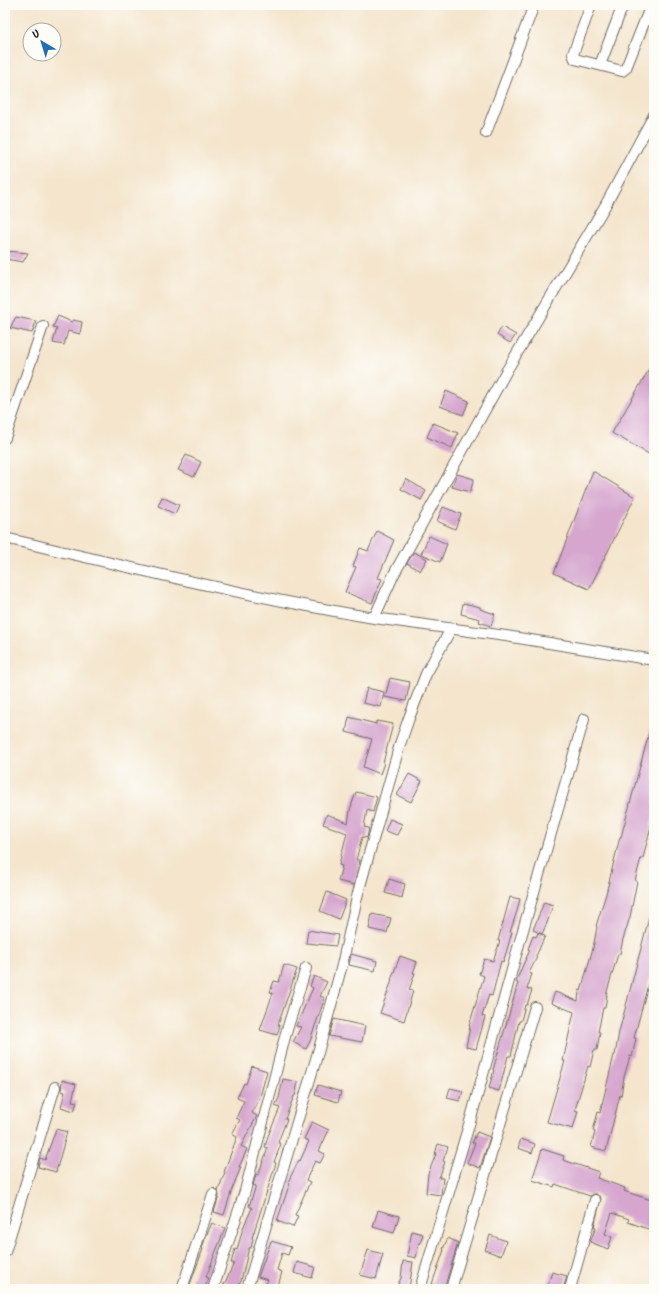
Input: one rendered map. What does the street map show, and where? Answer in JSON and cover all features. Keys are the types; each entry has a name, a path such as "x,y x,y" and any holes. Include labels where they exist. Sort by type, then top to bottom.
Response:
{"street":[{"path":"486,132 534,5"},
{"path":"591,5 573,54 575,59 622,71 626,68 650,5"},
{"path":"600,65 623,5"},
{"path":"374,618 394,574 506,370 605,206 654,115"},
{"path":"5,438 43,326"},
{"path":"5,538 166,576 321,609 374,618 506,636 654,660"},
{"path":"247,1289 321,1041 342,965 358,893 400,744 426,674 451,629"},
{"path":"420,1289 471,1118 584,719"},
{"path":"213,1289 245,1191 280,1054 306,968"},
{"path":"451,1289 535,1007"},
{"path":"5,1252 55,1087"},
{"path":"182,1289 214,1194"},
{"path":"570,1289 595,1200"}],"building":[{"path":"7,251 28,253 23,262 5,259"},
{"path":"58,316 72,322 73,320 82,322 80,334 68,331 64,345 53,343 57,328 53,327"},
{"path":"16,317 36,321 32,333 10,328"},
{"path":"502,327 516,335 510,343 497,335"},
{"path":"654,361 654,457 612,433"},
{"path":"446,391 469,401 463,415 440,406"},
{"path":"433,423 458,433 452,448 427,437"},
{"path":"186,455 201,462 194,477 178,470"},
{"path":"593,471 635,497 589,589 554,573"},
{"path":"457,474 474,479 470,492 452,487"},
{"path":"406,479 426,491 421,500 401,489"},
{"path":"162,497 179,505 175,514 158,506"},
{"path":"443,507 461,514 455,529 437,521"},
{"path":"377,531 394,540 378,578 382,579 372,603 345,592 356,567 353,566 360,548 368,551"},
{"path":"429,536 447,544 440,562 421,554"},
{"path":"414,552 427,559 420,571 407,563"},
{"path":"463,603 480,607 480,609 495,614 491,626 479,622 480,619 461,614"},
{"path":"390,678 410,682 406,701 385,697"},
{"path":"367,688 384,692 381,707 363,703"},
{"path":"349,717 376,724 376,721 393,724 380,774 363,767 372,739 346,732"},
{"path":"652,722 654,722 654,814 643,858 641,858 635,881 637,881 630,917 620,954 618,954 606,995 605,1008 603,1008 598,1032 600,1032 597,1050 594,1050 590,1067 588,1066 575,1110 578,1111 573,1129 547,1122 565,1061 563,1061 574,1012 551,1003 555,992 578,1001 579,990 581,991 593,948 596,926"},
{"path":"409,774 422,781 411,802 397,795"},
{"path":"356,792 377,797 373,812 367,810 364,827 369,828 367,838 362,837 356,860 360,860 354,885 338,881 342,866 339,865 347,833 323,824 327,814 348,823 350,810"},
{"path":"390,819 402,824 397,835 385,831"},
{"path":"389,879 405,884 402,898 385,893"},
{"path":"327,892 346,900 339,919 320,911"},
{"path":"510,897 520,899 510,932 512,932 506,953 503,962 501,961 492,996 489,995 482,1016 485,1017 476,1049 466,1047 469,1026 484,976 479,974 484,959 493,961 500,941 498,941"},
{"path":"544,902 553,905 542,934 533,930"},
{"path":"651,910 654,910 654,962 634,1038 636,1038 632,1057 630,1056 624,1077 621,1096 620,1095 606,1151 591,1147 595,1132 593,1131 598,1112 600,1113 615,1055 619,1032"},
{"path":"372,914 391,918 387,933 369,929"},
{"path":"308,930 338,935 336,946 306,943"},
{"path":"538,933 545,936 529,973 532,974 527,989 532,990 527,1005 525,1005 521,1021 519,1021 511,1056 508,1056 499,1091 489,1088 493,1070 518,983 516,982 530,950 528,949 533,936 536,937"},
{"path":"351,954 377,961 375,971 349,965"},
{"path":"400,956 417,962 409,990 413,991 404,1021 380,1013"},
{"path":"284,965 297,969 278,1025 280,1025 277,1035 260,1030 273,993 270,992 274,981 279,982"},
{"path":"314,976 327,982 320,996 325,998 312,1037 306,1049 293,1042 301,1027 296,1026 313,988 310,986"},
{"path":"334,1019 365,1026 362,1042 329,1036"},
{"path":"252,1066 267,1071 260,1097 252,1113 257,1116 241,1146 247,1149 239,1167 241,1167 224,1215 214,1212 219,1196 218,1191 237,1137 232,1134 240,1120 236,1118 244,1101 237,1098 244,1083 246,1084"},
{"path":"283,1079 298,1082 295,1096 285,1119 287,1119 278,1142 281,1144 274,1162 276,1163 252,1238 251,1248 249,1248 241,1281 237,1289 222,1289 234,1263 231,1263 235,1249 237,1250 243,1228 252,1208 249,1206 256,1186 253,1185 256,1174 258,1175 268,1148 265,1147 268,1136 280,1108 275,1106 279,1098"},
{"path":"62,1080 76,1084 72,1101 77,1102 74,1111 61,1107 65,1092 61,1091"},
{"path":"318,1085 341,1092 338,1102 315,1095"},
{"path":"450,1088 463,1091 460,1101 447,1098"},
{"path":"312,1122 329,1130 319,1151 325,1154 320,1163 315,1161 306,1180 310,1182 295,1215 298,1216 293,1227 277,1221 290,1183 288,1182 309,1141 304,1139"},
{"path":"56,1129 67,1132 56,1172 38,1167 40,1158 45,1160"},
{"path":"477,1132 490,1137 480,1168 467,1163 475,1143 472,1143"},
{"path":"521,1139 535,1144 532,1153 518,1148"},
{"path":"438,1144 448,1147 443,1161 445,1162 439,1178 443,1178 441,1195 426,1193 428,1174 436,1154"},
{"path":"542,1149 564,1156 563,1160 599,1172 597,1178 625,1188 624,1191 654,1201 654,1231 628,1222 629,1219 612,1213 605,1234 612,1237 608,1249 590,1242 596,1227 594,1227 601,1198 596,1194 590,1196 555,1184 554,1187 532,1180"},
{"path":"378,1210 399,1216 394,1233 373,1227"},
{"path":"212,1223 225,1228 206,1277 209,1278 204,1289 194,1289 189,1287"},
{"path":"412,1231 423,1234 420,1244 419,1243 416,1258 407,1256"},
{"path":"490,1235 506,1241 501,1256 485,1250"},
{"path":"448,1238 458,1243 444,1289 432,1284"},
{"path":"271,1241 291,1247 288,1255 282,1253 277,1270 282,1272 277,1289 263,1289 268,1280 258,1277"},
{"path":"368,1250 383,1254 376,1279 360,1275"},
{"path":"403,1261 413,1262 409,1289 396,1289 401,1278"},
{"path":"297,1262 315,1267 312,1278 294,1273"},
{"path":"552,1272 567,1276 563,1289 552,1289 547,1287"}]}
